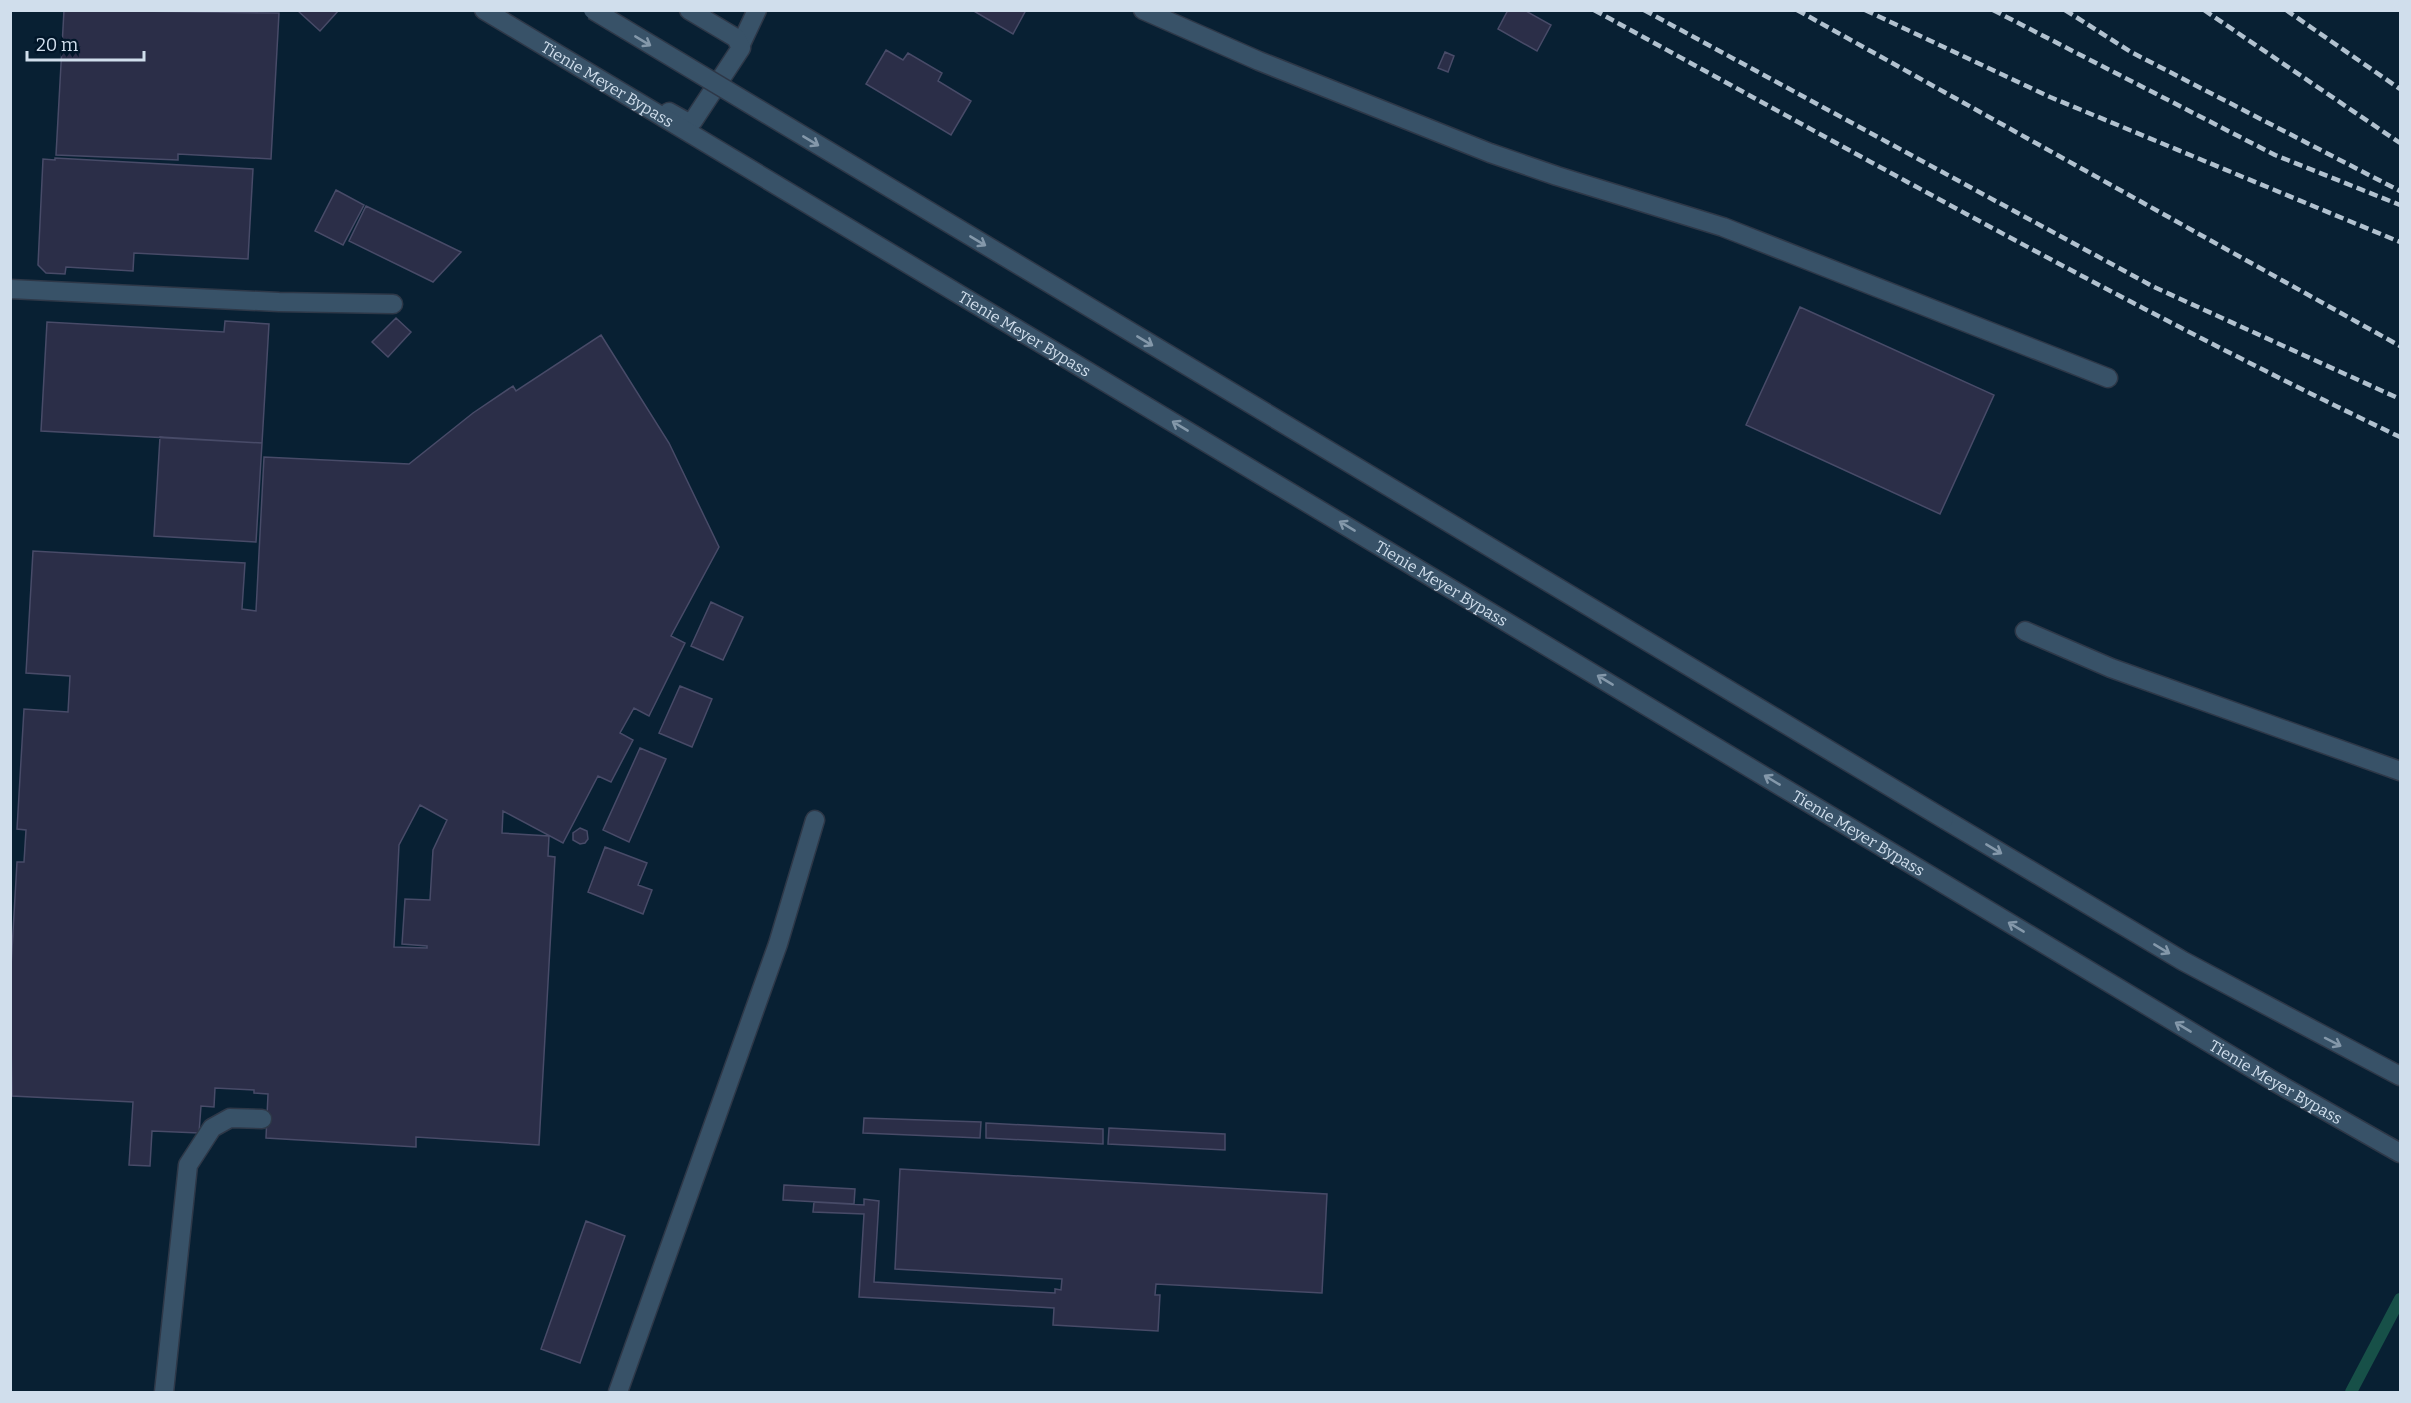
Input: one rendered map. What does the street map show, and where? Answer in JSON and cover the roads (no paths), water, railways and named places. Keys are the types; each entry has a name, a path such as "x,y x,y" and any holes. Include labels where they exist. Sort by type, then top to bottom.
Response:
{"main road":[{"name":"Tienie Meyer Bypass","path":"484,10 2275,1082 2399,1152"},
{"path":"498,10 687,122 696,118 740,51 757,10"},
{"path":"593,10 2183,961 2305,1028 2400,1076"},
{"path":"689,10 736,38 741,44"},
{"path":"1143,10 1259,61 1491,153 1557,176 1724,227 2108,378"},
{"path":"10,289 279,302 393,304"},
{"path":"2025,631 2110,668 2400,771"},
{"path":"618,1392 778,944 815,820"},
{"path":"164,1392 188,1165 212,1128 230,1118 262,1119"}],"waterway":[{"path":"2351,1392 2400,1299"}],"railway":[{"path":"1594,10 2095,283 2400,437"},
{"path":"1644,10 2154,287 2400,399"},
{"path":"1797,10 2400,346"},
{"path":"1865,10 2050,97 2400,242"},
{"path":"1993,10 2275,155 2400,205"},
{"path":"2065,10 2131,52 2400,191"},
{"path":"2204,10 2400,143"},
{"path":"2286,10 2400,89"}]}
